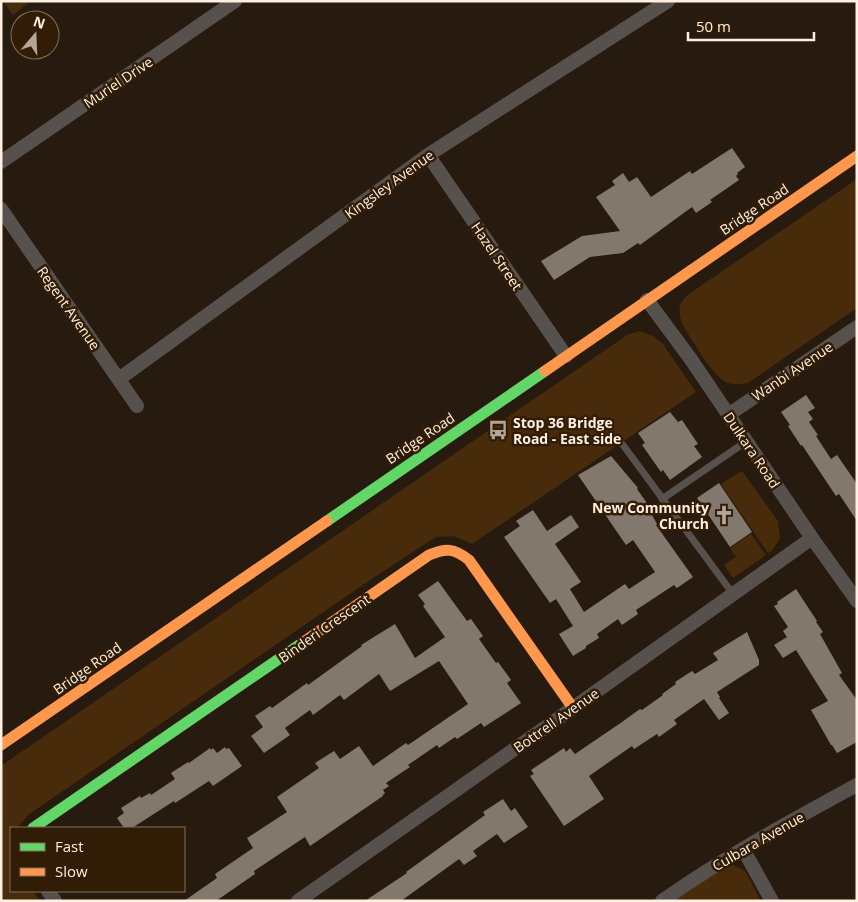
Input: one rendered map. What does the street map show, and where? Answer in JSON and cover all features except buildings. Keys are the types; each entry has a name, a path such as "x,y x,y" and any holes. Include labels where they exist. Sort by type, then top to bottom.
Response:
{"main road":[{"name":"Bridge Road","path":"1,745 857,156"},
{"name":"Binderi Crescent","path":"34,827 429,555 438,551 456,551 469,560 573,708"}],"street":[{"name":"Muriel Drive","path":"1,162 235,1"},
{"name":"Kingsley Avenue","path":"119,379 428,155 668,1"},
{"name":"Hazel Street","path":"428,155 566,356"},
{"name":"Regent Avenue","path":"1,210 138,406"},
{"name":"Dulkara Road","path":"647,300 690,358 857,601"},
{"name":"Wanbi Avenue","path":"728,415 857,327"},
{"name":"Bottrell Avenue","path":"298,901 734,595 812,538"},
{"name":"Culbara Avenue","path":"662,901 743,849 857,785"},
{"path":"743,849 772,901"}],"lane":[{"path":"662,499 746,441"},
{"path":"623,446 734,595"}],"shaded area":[{"path":"3,1 31,1 19,10 10,11"},
{"path":"857,179 857,308 748,383 733,384 722,380 703,357 682,324 680,311 683,301 689,294"},
{"path":"640,331 653,336 662,343 696,392 472,544 453,536 436,537 373,578 28,815 18,827 10,827 10,892 34,892 40,901 1,901 1,766 627,335"},
{"path":"742,471 778,521 780,538 772,551 768,553 721,484"},
{"path":"751,534 766,555 733,578 724,565 736,557 730,548"},
{"path":"733,865 745,871 761,901 671,901 719,868"}],"traffic: fast":[{"path":"327,521 545,371"},
{"path":"34,827 302,643"}],"traffic: slow":[{"path":"545,371 857,156"},
{"path":"1,745 327,521"},
{"path":"302,643 429,555 450,550 459,553 469,560 573,708"}],"place":[{"name":"Stop 36 Bridge Road - East side","path":"498,430"},
{"name":"New Community Church","path":"724,515"}]}
